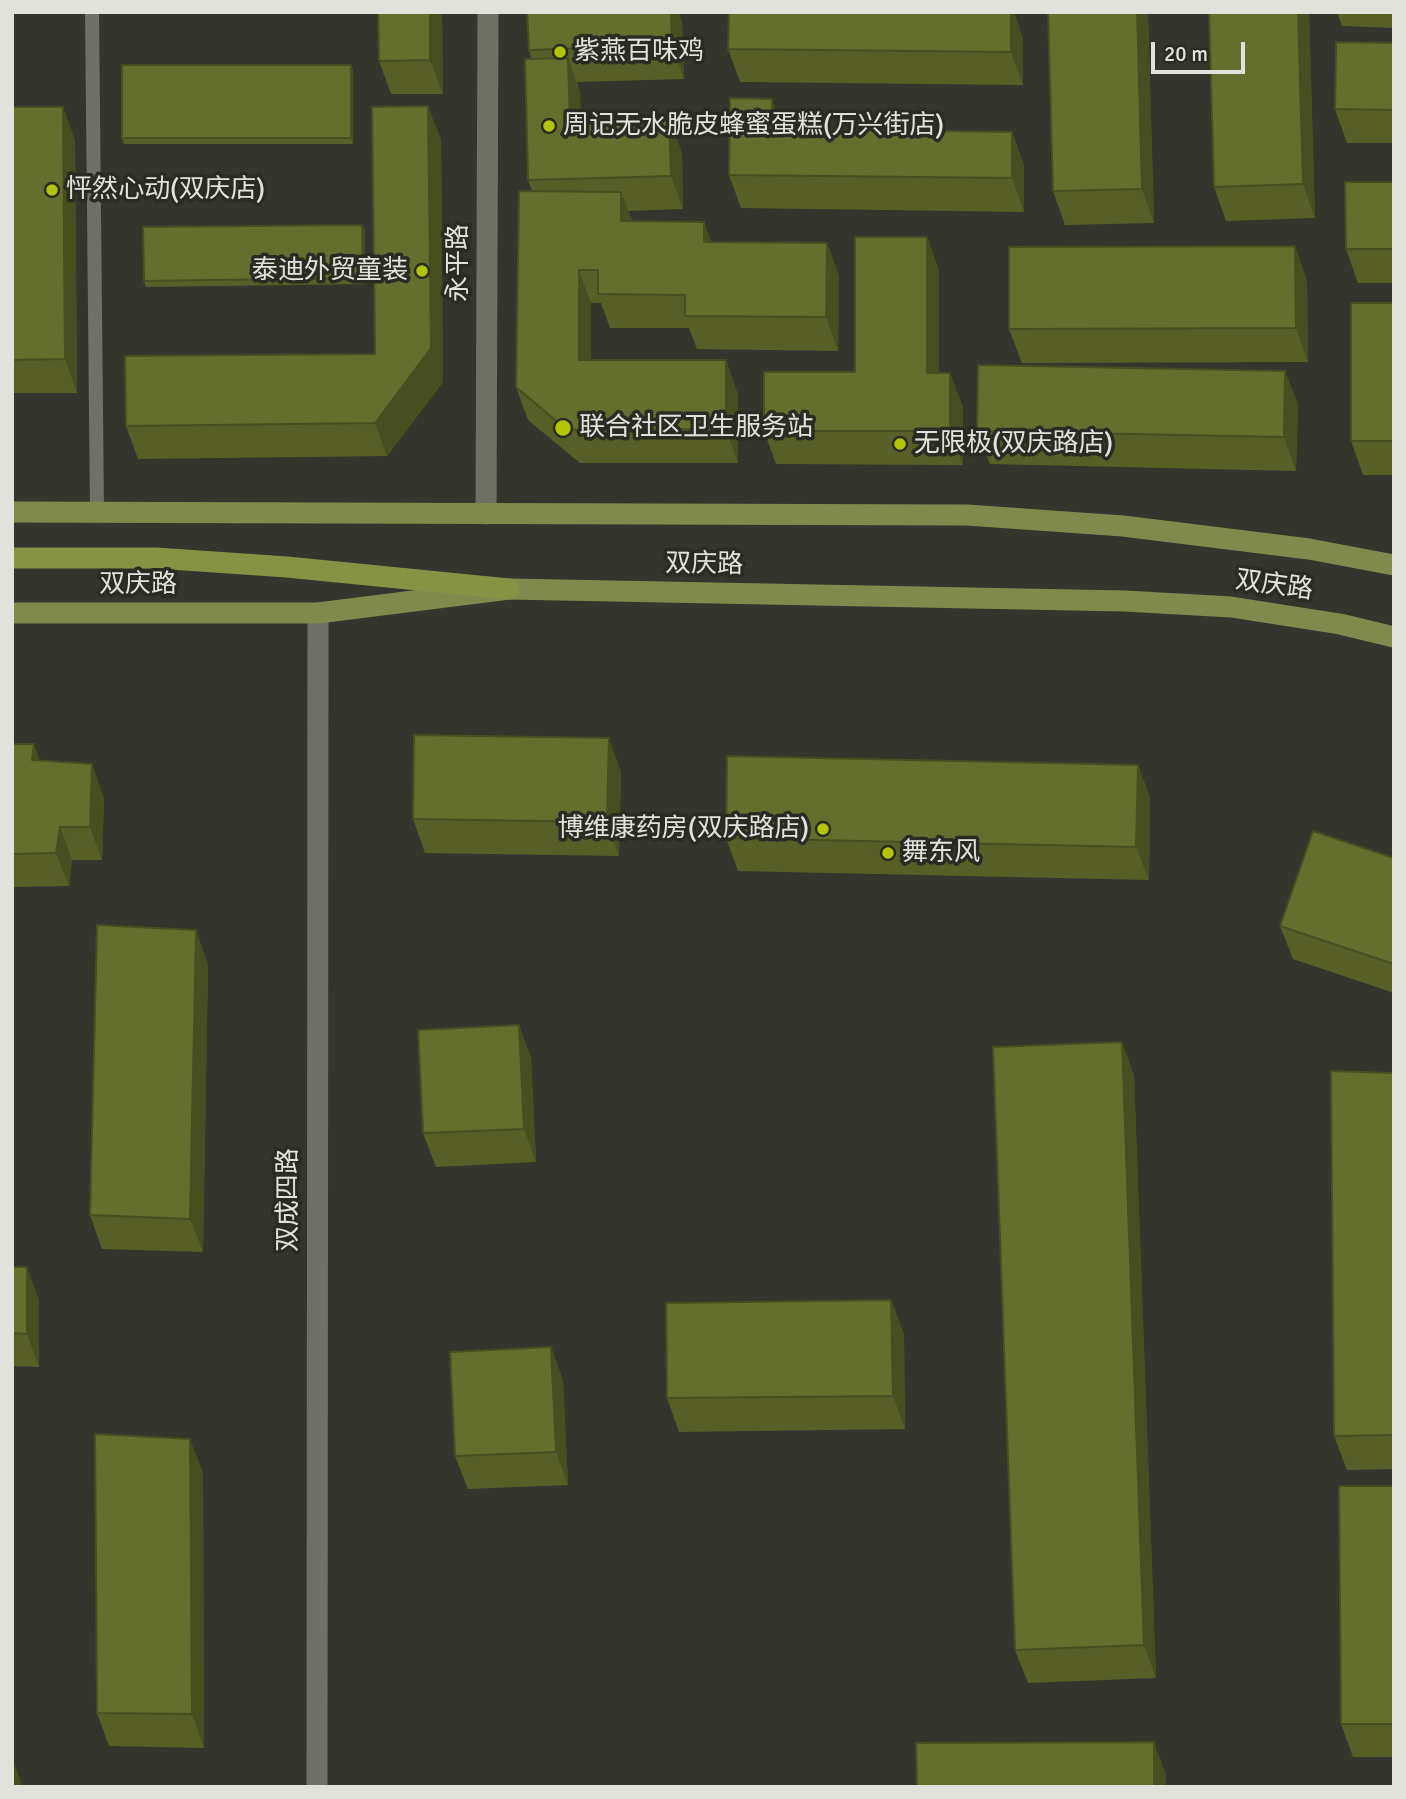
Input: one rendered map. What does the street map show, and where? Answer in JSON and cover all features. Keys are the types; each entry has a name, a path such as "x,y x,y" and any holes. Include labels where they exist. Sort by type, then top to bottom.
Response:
{"highway":[{"path":"12,558 156,558 287,567 509,590"}],"main road":[{"name":"双庆路","path":"12,512 97,510 967,516 1124,526 1309,549 1394,565"},
{"name":"双庆路","path":"12,612 318,613 509,590 1125,601 1231,607 1340,624 1394,637"}],"street":[{"name":"永平路","path":"486,514 488,12"},
{"name":"双成四路","path":"317,1787 318,613"}],"lane":[{"path":"92,12 97,510"}],"building":[{"path":"378,12 430,12 430,60 379,61"},
{"path":"527,12 671,12 672,45 529,50"},
{"path":"729,12 1011,12 1011,52 728,49"},
{"path":"1048,12 1137,12 1142,189 1053,191"},
{"path":"1209,12 1298,12 1303,184 1214,187"},
{"path":"1336,42 1394,43 1394,110 1335,109"},
{"path":"568,58 570,122 669,119 671,176 528,180 525,59"},
{"path":"122,65 351,65 351,138 122,138"},
{"path":"730,98 772,99 772,129 1012,132 1012,178 729,175"},
{"path":"428,106 431,348 375,423 126,426 125,356 375,354 372,107"},
{"path":"12,107 63,107 65,359 12,360"},
{"path":"1345,182 1394,182 1394,249 1346,249"},
{"path":"519,191 621,192 621,221 704,222 704,242 827,243 826,317 685,316 685,295 598,294 598,270 579,270 579,360 726,360 726,429 567,430 516,387"},
{"path":"362,225 363,278 144,281 143,227"},
{"path":"855,237 927,237 927,373 950,373 950,431 764,431 764,372 855,372"},
{"path":"1295,246 1296,328 1009,329 1009,247"},
{"path":"1351,303 1394,303 1394,441 1351,441"},
{"path":"978,365 1285,371 1284,437 977,431"},
{"path":"414,735 609,738 607,822 413,819"},
{"path":"12,744 34,744 32,760 92,764 90,827 60,827 56,853 12,854"},
{"path":"727,756 1138,765 1136,847 726,838"},
{"path":"1313,831 1394,858 1394,964 1280,926"},
{"path":"97,925 196,930 190,1219 90,1215"},
{"path":"519,1025 524,1129 423,1133 418,1030"},
{"path":"1122,1042 1144,1645 1015,1650 993,1047"},
{"path":"1331,1071 1394,1073 1394,1435 1334,1436"},
{"path":"12,1267 27,1267 27,1334 12,1333"},
{"path":"891,1300 893,1396 667,1398 666,1303"},
{"path":"551,1347 556,1452 455,1456 450,1352"},
{"path":"95,1434 190,1439 192,1714 97,1713"},
{"path":"1339,1486 1394,1486 1394,1724 1341,1724"},
{"path":"1154,1742 1154,1787 917,1787 916,1743"}],"place":[{"name":"紫燕百味鸡","path":"560,52"},
{"name":"周记无水脆皮蜂蜜蛋糕(万兴街店)","path":"549,126"},
{"name":"怦然心动(双庆店)","path":"52,190"},
{"name":"泰迪外贸童装","path":"422,271"},
{"name":"联合社区卫生服务站","path":"563,428"},
{"name":"无限极(双庆路店)","path":"900,444"},
{"name":"博维康药房(双庆路店)","path":"823,829"},
{"name":"舞东风","path":"888,853"}]}
